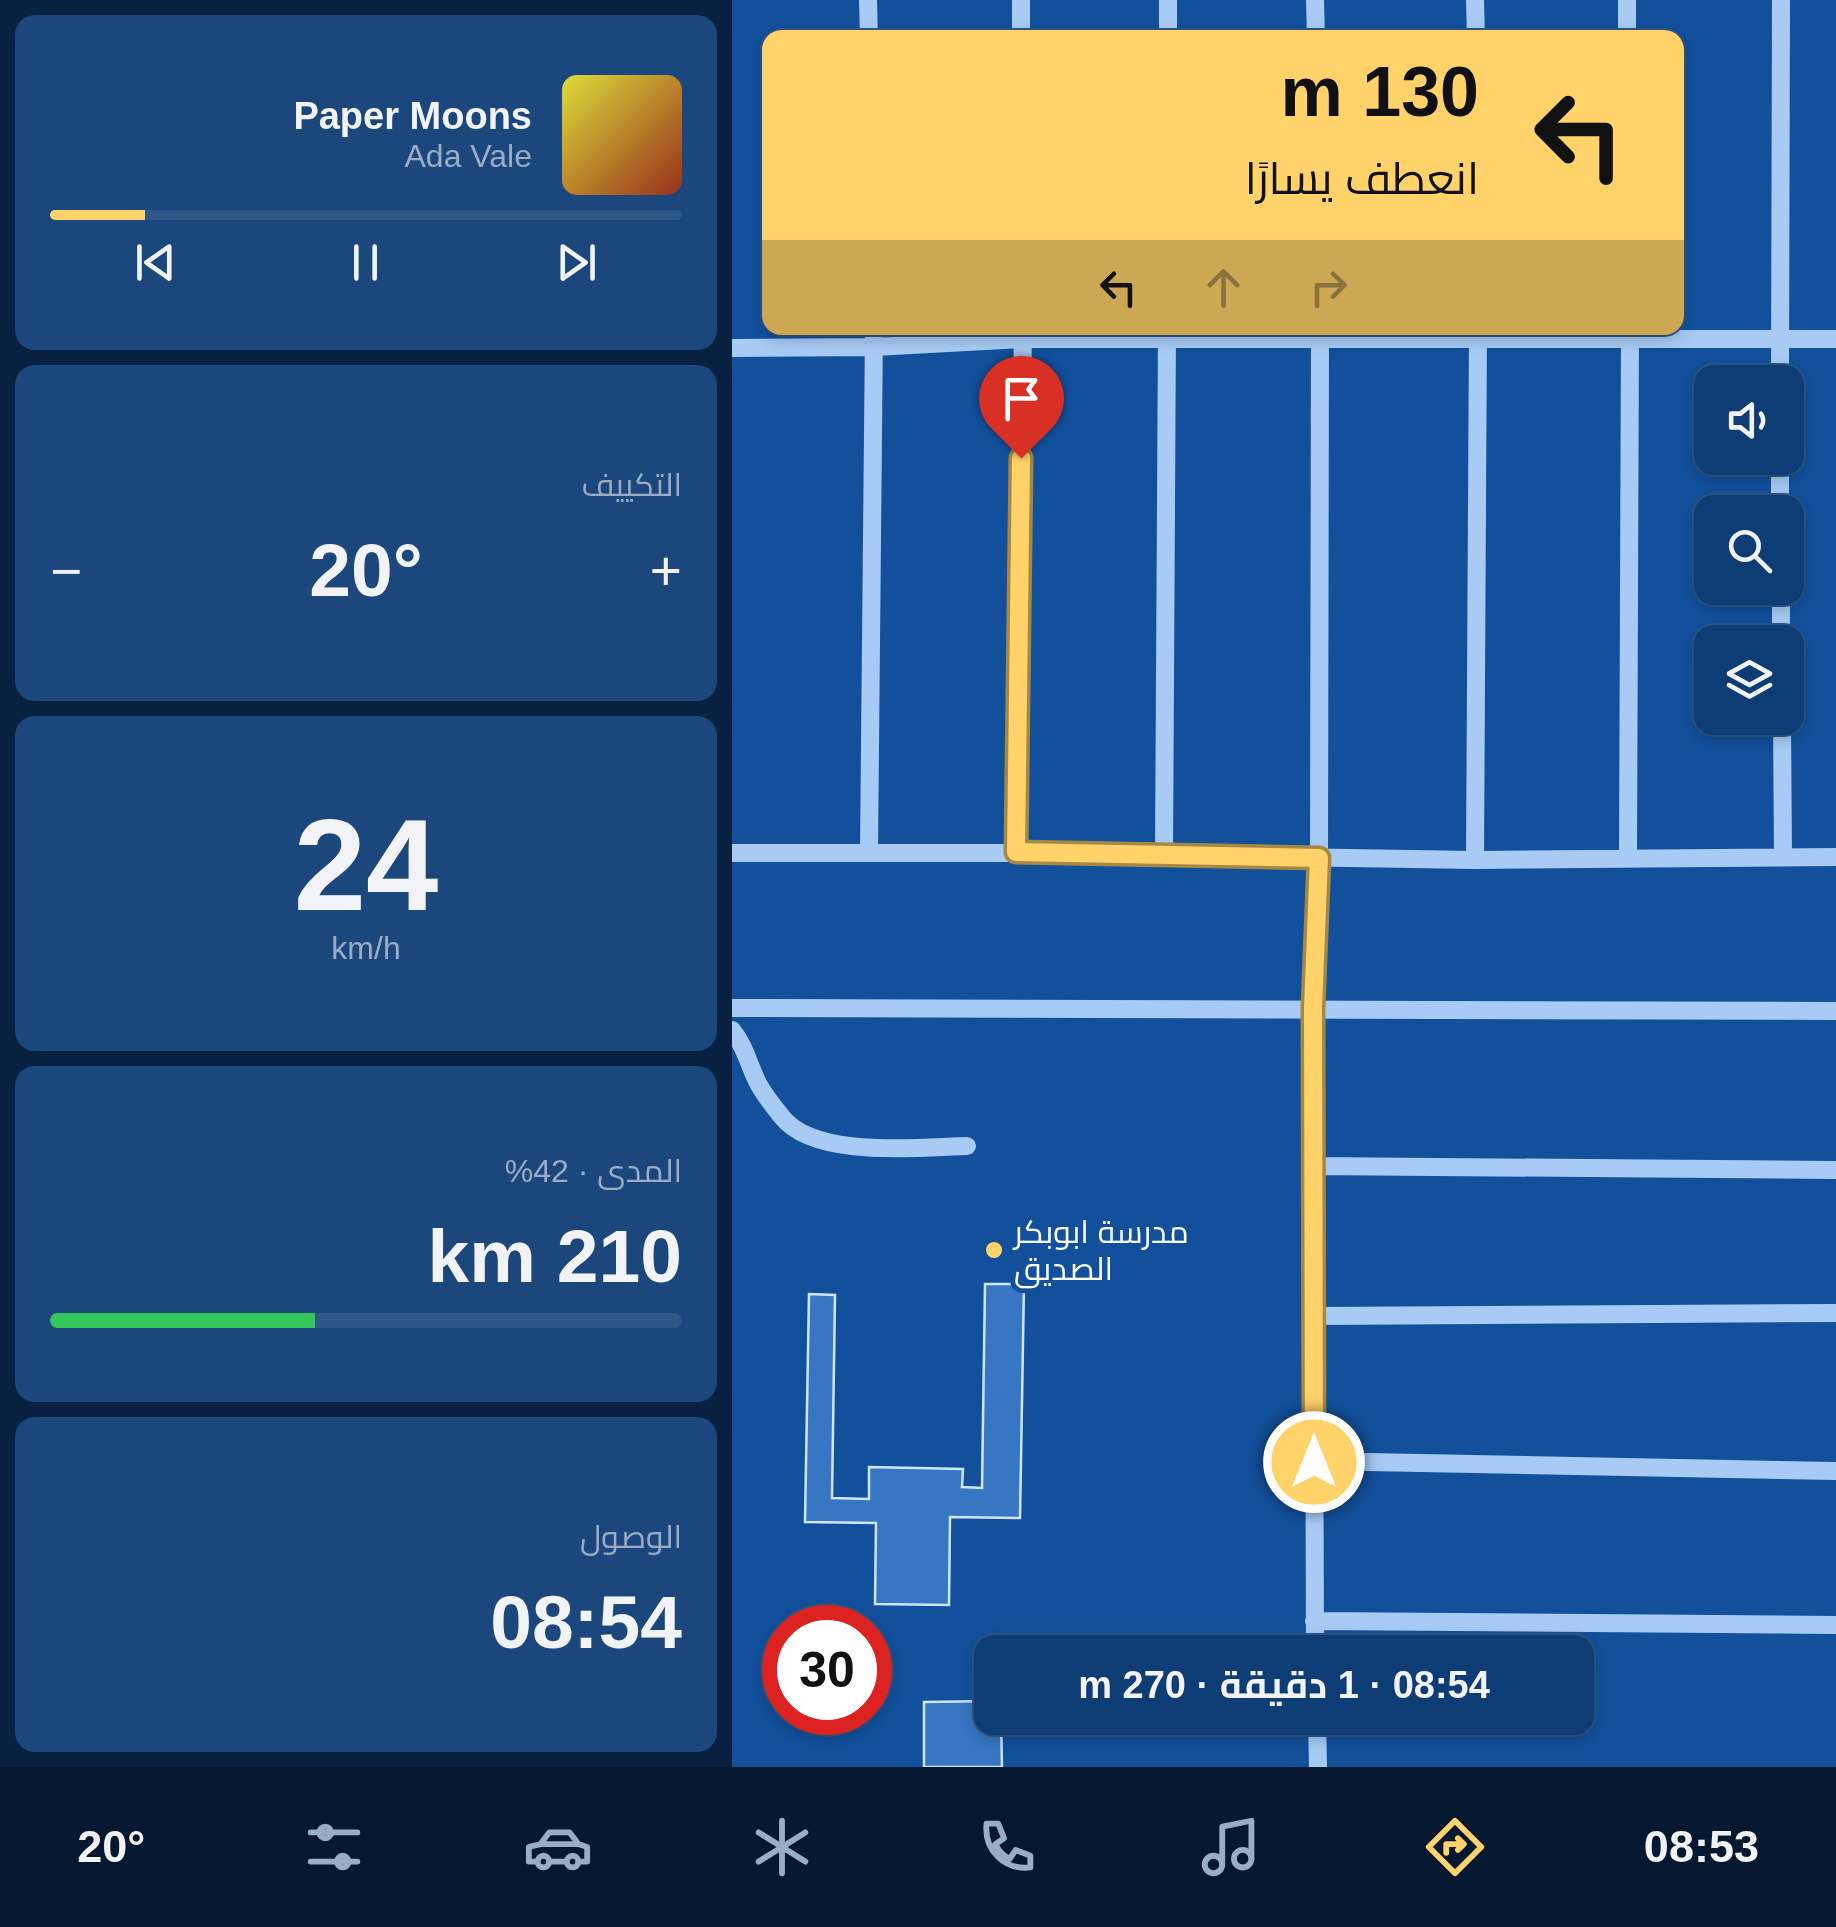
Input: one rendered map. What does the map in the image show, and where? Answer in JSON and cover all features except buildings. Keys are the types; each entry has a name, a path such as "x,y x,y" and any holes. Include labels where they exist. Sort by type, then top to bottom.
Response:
{"street":[{"path":"868,0 869,30"},
{"path":"1020,0 1021,30"},
{"path":"1168,0 1168,30"},
{"path":"1315,0 1316,30"},
{"path":"1475,0 1476,30"},
{"path":"1627,0 1627,30"},
{"path":"1780,365 1781,0"},
{"path":"732,348 948,335"},
{"path":"1016,852 1023,335"},
{"path":"1164,856 1167,335"},
{"path":"1314,1635 1313,1008 1319,858 1320,335"},
{"path":"1475,860 1478,335"},
{"path":"1628,858 1630,335"},
{"path":"1680,335 1836,339"},
{"path":"870,853 874,337"},
{"path":"1782,735 1783,855"},
{"path":"732,852 1016,852 1475,860 1836,857"},
{"path":"732,1008 1836,1011"},
{"path":"732,1030 744,1044 758,1084 786,1122 822,1140 853,1148 967,1146"},
{"path":"1313,1166 1836,1170"},
{"path":"1314,1316 1836,1313"},
{"path":"1314,1462 1836,1471"},
{"path":"1314,1622 1836,1625"},
{"path":"1317,1735 1318,1767"}],"place":[{"name":"مدرسة ابوبكر الصديق","path":"994,1250"}],"route":[{"path":"1021,458 1016,852 1319,858 1313,1008 1314,1462"}]}
